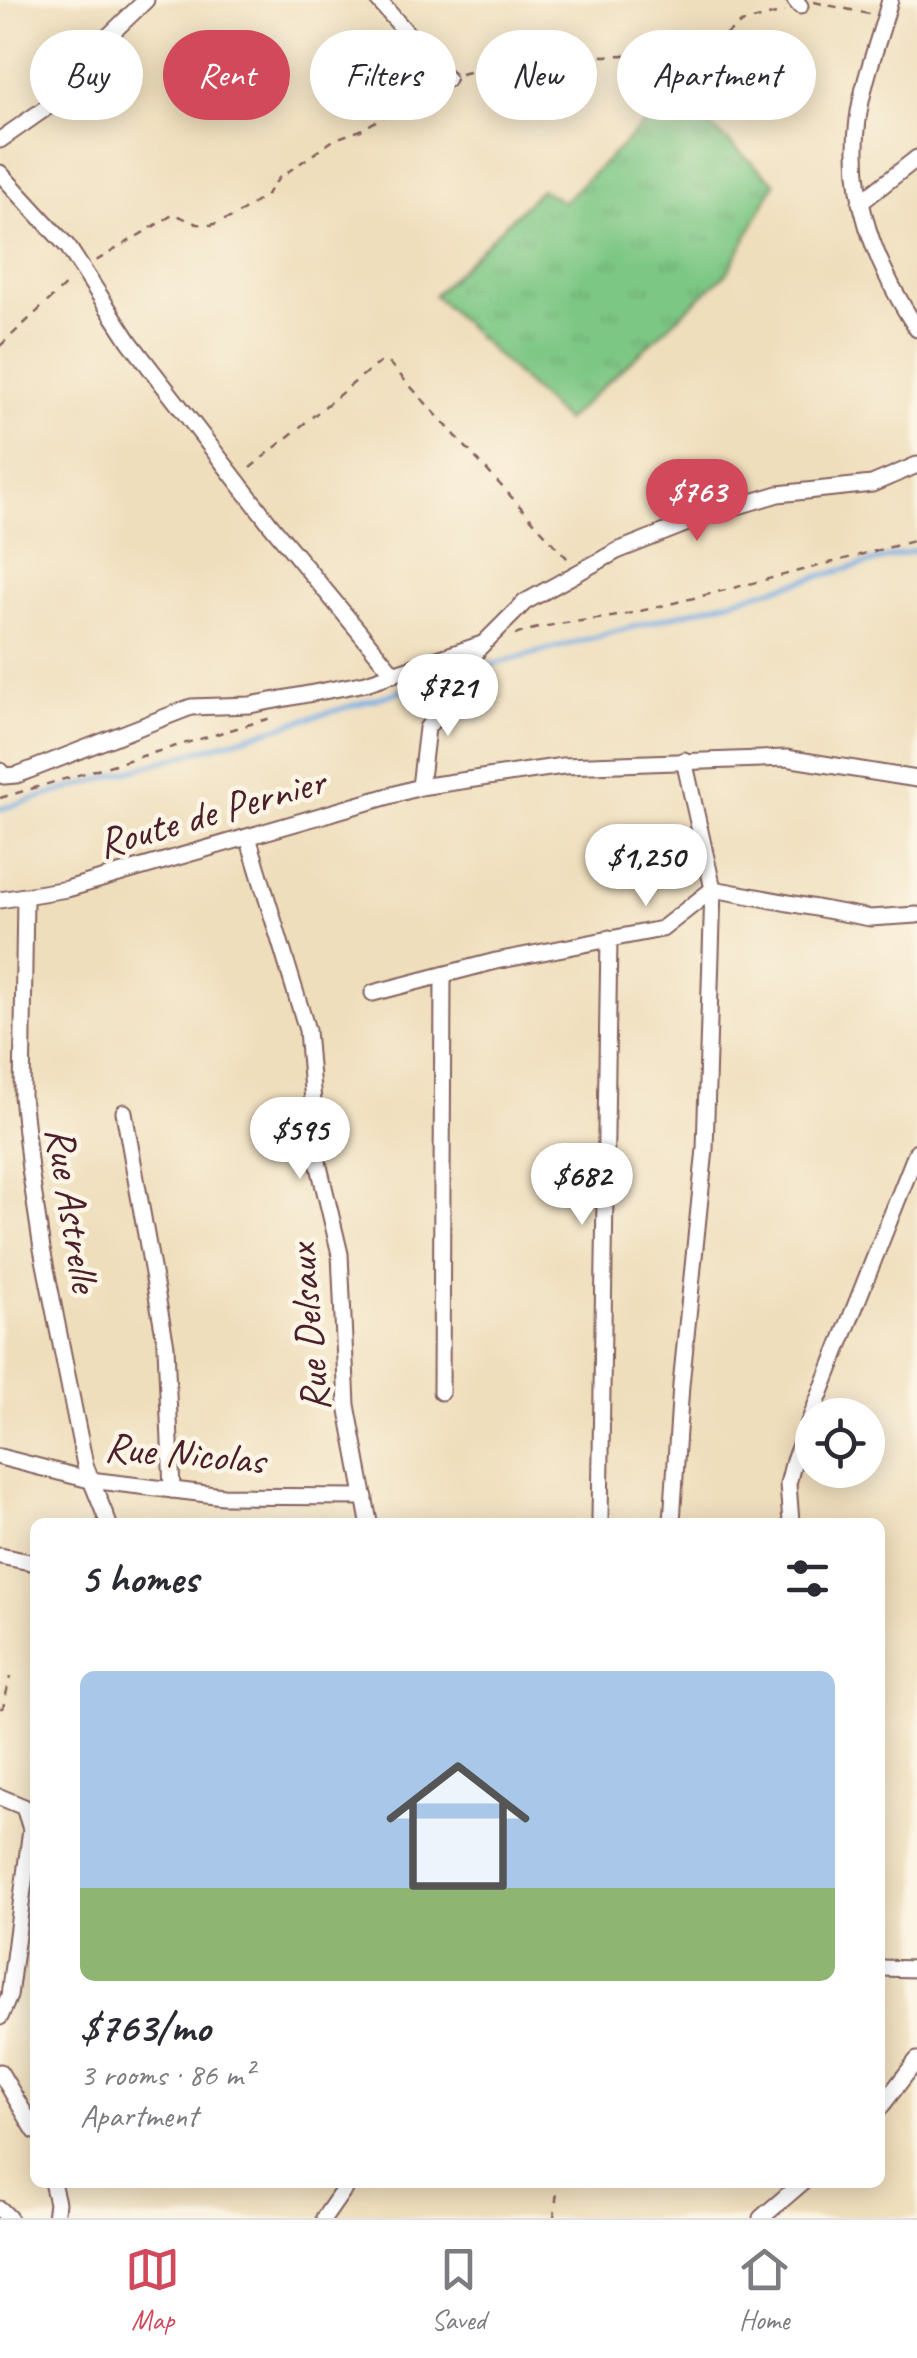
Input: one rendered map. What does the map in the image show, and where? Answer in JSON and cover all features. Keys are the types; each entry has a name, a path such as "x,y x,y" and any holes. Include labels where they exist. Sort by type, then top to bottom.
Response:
{"street":[{"path":"0,140 52,103 93,51 146,0"},
{"path":"378,0 405,30"},
{"path":"890,0 858,117 856,179 864,223 883,270 917,329"},
{"path":"860,203 917,158"},
{"path":"0,173 68,247 130,342 394,674"},
{"path":"420,787 427,728 460,685 481,647 524,602 617,550 708,515 778,494 872,484 917,465"},
{"path":"0,771 4,776 17,775 191,707 272,702 394,674 481,647"},
{"name":"Route de Pernier","path":"0,900 25,898 420,787 563,766 786,758 917,778"},
{"path":"672,1518 705,1149 713,889 684,760"},
{"name":"Rue Delsaux","path":"248,836 307,1030 318,1162 340,1254 347,1405 368,1518"},
{"path":"373,993 662,929 713,889 870,918 917,914"},
{"name":"Rue Astrelle","path":"25,898 22,1096 30,1168 45,1267 90,1480 106,1518"},
{"path":"600,1518 609,938"},
{"path":"441,1392 443,975"},
{"path":"124,1112 166,1346 172,1490"},
{"path":"791,1518 788,1484 794,1460 917,1151"},
{"name":"Rue Nicolas","path":"0,1457 90,1480 223,1496 365,1497"},
{"path":"0,1556 30,1562"},
{"path":"0,1798 24,1807 30,1829 9,1996 0,2018"},
{"path":"0,1912 18,1917"},
{"path":"885,1968 917,1969"},
{"path":"885,2102 917,2060"},
{"path":"0,2072 30,2123"},
{"path":"53,2188 55,2218"},
{"path":"324,2218 345,2188"},
{"path":"761,2218 796,2188"},
{"path":"0,2209 9,2218"}],"path":[{"path":"456,76 552,51 604,56 668,54 713,46 741,23 808,0 886,18"},
{"path":"0,346 83,270 174,214 211,225 236,216 266,195 279,178 335,139 378,120"},
{"path":"236,479 373,367 390,364 579,572"},
{"path":"508,638 539,626 605,619 917,540"},
{"path":"0,798 271,718"},
{"path":"0,1708 4,1708 10,1677"},
{"path":"554,2218 557,2188"}],"green space":[{"path":"649,120 703,120 775,183 728,272 565,421 434,295 541,189 563,202"}],"waterway":[{"path":"473,670 917,550"},
{"path":"0,809 463,673"}]}
